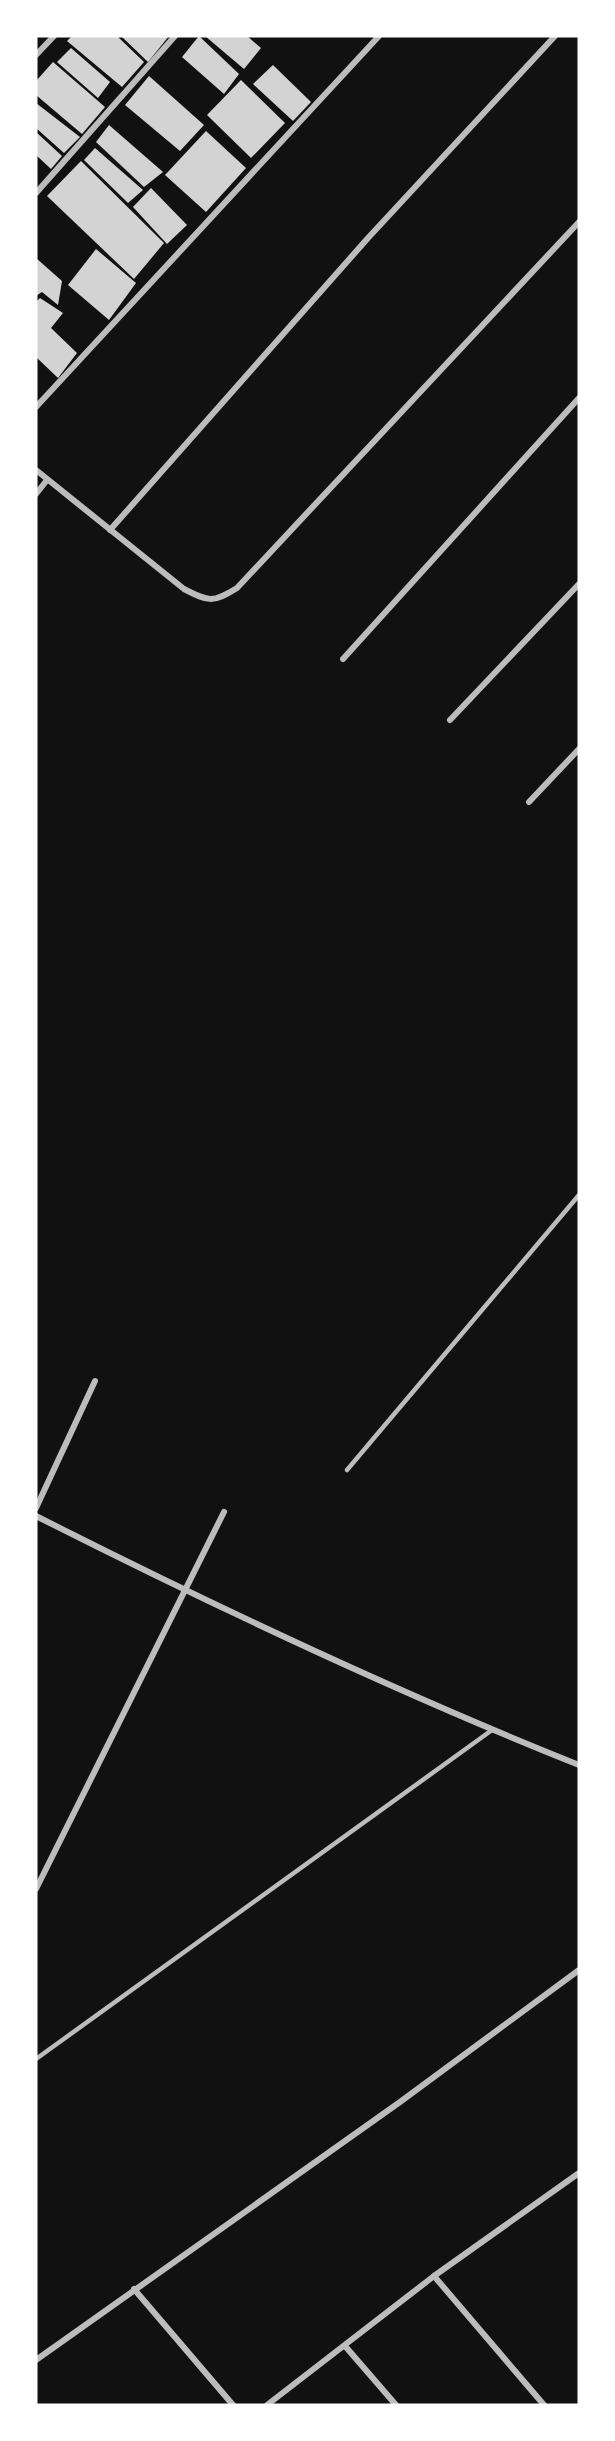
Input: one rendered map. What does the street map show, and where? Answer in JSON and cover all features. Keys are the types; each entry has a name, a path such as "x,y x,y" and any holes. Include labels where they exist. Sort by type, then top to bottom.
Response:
{"street":[{"path":"36,55 54,36"},
{"path":"36,193 176,36"},
{"path":"36,406 380,36"},
{"path":"110,530 368,238 555,36"},
{"path":"36,470 184,590 202,599 220,599 237,588 579,222"},
{"path":"344,659 579,398"},
{"path":"36,494 47,480"},
{"path":"450,720 579,584"},
{"path":"529,802 579,749"},
{"path":"36,1508 95,1381"},
{"path":"36,1889 224,1512"},
{"path":"36,1516 185,1592 492,1730 579,1765"},
{"path":"36,2360 400,2102 579,1970"},
{"path":"267,2405 434,2276 579,2173"},
{"path":"434,2276 544,2405"},
{"path":"134,2289 233,2405"},
{"path":"345,2346 396,2405"}],"lane":[{"path":"347,1470 579,1195"},
{"path":"36,2059 492,1730"}],"building":[{"path":"72,36 117,36 144,62 122,87 67,41"},
{"path":"121,36 169,36 148,62"},
{"path":"199,36 239,74 224,94 182,57"},
{"path":"205,36 247,36 261,48 244,69"},
{"path":"71,48 110,82 98,98 57,62"},
{"path":"53,62 105,107 82,134 36,95 36,81"},
{"path":"273,65 311,102 293,121 253,84"},
{"path":"149,76 204,125 180,151 125,105"},
{"path":"241,80 285,123 251,158 207,115"},
{"path":"36,103 80,137 64,153 36,128"},
{"path":"109,125 163,172 144,187 96,142"},
{"path":"206,131 246,168 206,212 165,175"},
{"path":"36,132 62,156 51,169 36,155"},
{"path":"95,148 143,190 128,203 84,160"},
{"path":"81,161 164,243 134,279 47,196"},
{"path":"151,188 187,225 167,244 133,207"},
{"path":"96,249 136,283 109,320 68,285"},
{"path":"36,258 62,281 58,305 42,292 36,296"},
{"path":"40,298 63,313 51,328 77,353 58,378 36,357 36,302"}]}
